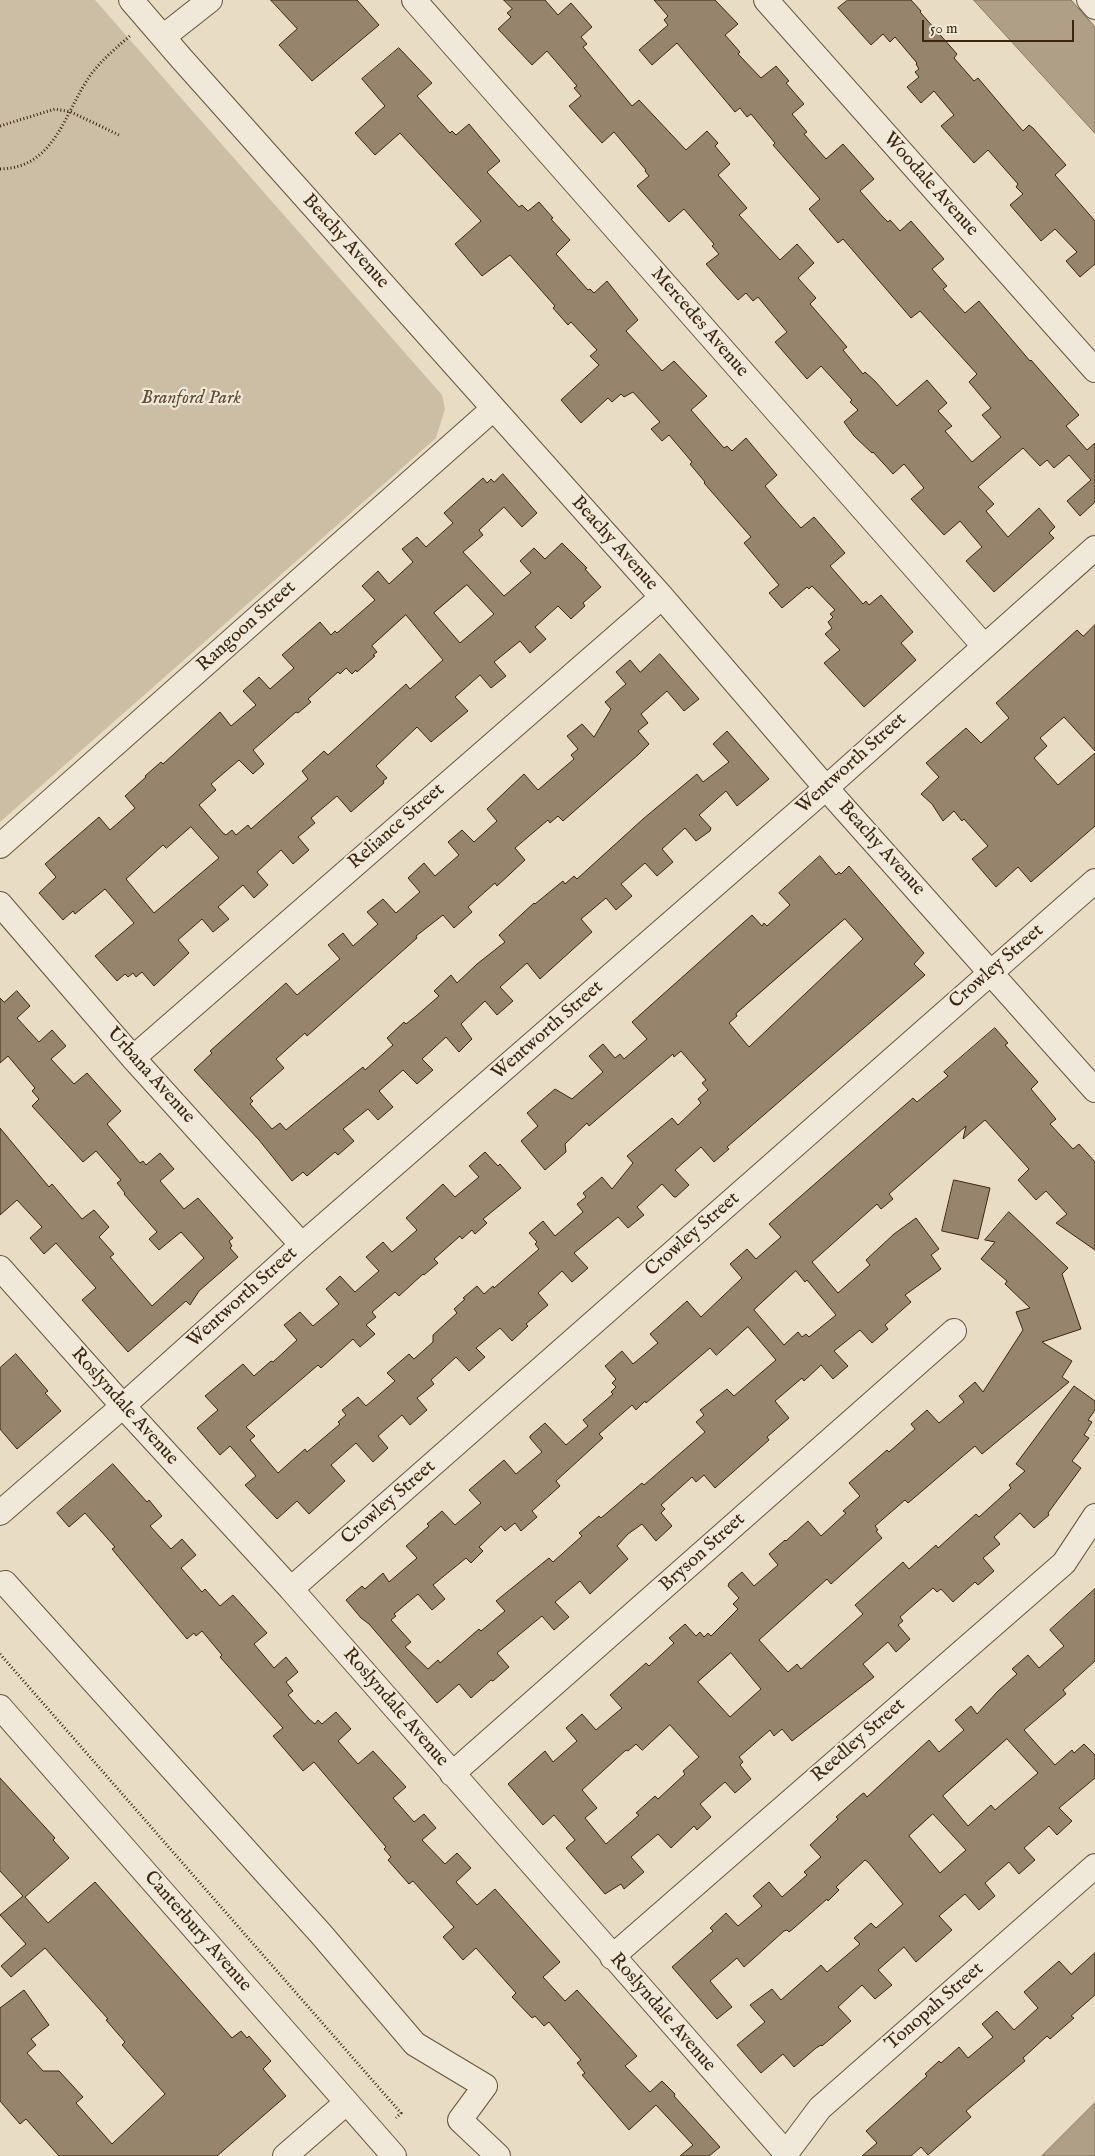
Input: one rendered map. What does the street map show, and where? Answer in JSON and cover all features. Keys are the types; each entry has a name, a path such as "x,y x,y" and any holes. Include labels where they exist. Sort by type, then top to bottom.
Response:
{"street":[{"name":"Beachy Avenue","path":"132,0 493,409 662,597 826,788 992,972 1095,1090"},
{"path":"163,37 210,0"},
{"name":"Mercedes Avenue","path":"414,0 984,646"},
{"name":"Woodale Avenue","path":"766,0 1095,370"},
{"path":"1089,0 1095,6"},
{"name":"Rangoon Street","path":"0,846 493,409"},
{"name":"Wentworth Street","path":"0,1513 123,1406 302,1245 826,788 1095,548"},
{"name":"Reliance Street","path":"133,1058 662,597"},
{"name":"Crowley Street","path":"291,1589 1095,881"},
{"name":"Urbana Avenue","path":"0,904 133,1058 302,1245"},
{"name":"Roslyndale Avenue","path":"0,1268 123,1406 291,1589 784,2154"},
{"name":"Bryson Street","path":"452,1774 954,1331"},
{"name":"Reedley Street","path":"612,1957 1064,1563 1095,1516"},
{"path":"5,1583 321,1934 414,2044 484,2086 460,2120 498,2156"},
{"name":"Canterbury Avenue","path":"0,1707 394,2156"},
{"name":"Tonopah Street","path":"784,2154 820,2108 1095,1866"},
{"path":"285,2156 346,2103"}],"path":[{"path":"0,169 9,169 30,161 53,143 91,74 131,35"},
{"path":"0,126 55,109 71,112 119,135"},
{"path":"0,1654 401,2113 396,2118"}],"green space":[{"name":"Branford Park","path":"0,0 95,0 442,395 445,409 436,438 0,822"}],"shaded area":[{"path":"974,0 1071,0 1095,27 1095,133"},
{"path":"1095,2103 1095,2156 1042,2156"}],"building":[{"path":"271,0 357,0 379,25 312,81 279,45 297,29"},
{"path":"504,0 545,0 558,15 571,3 592,27 581,37 587,44 583,47 632,106 639,100 686,150 707,131 718,143 715,146 730,164 718,175 747,208 739,215 780,260 797,244 814,263 798,278 816,298 810,304 847,347 843,350 863,374 865,372 875,381 897,406 927,380 947,403 938,411 952,426 945,431 972,462 1001,437 982,415 991,408 969,382 977,374 920,311 911,318 843,239 838,243 809,209 820,199 773,145 775,143 751,114 747,117 740,108 735,112 677,43 652,65 639,50 668,25 664,20 668,16 654,0 715,0 738,24 725,35 740,52 738,54 761,78 776,66 789,81 786,83 804,104 792,114 807,132 804,134 826,159 843,144 874,179 860,191 888,222 890,220 900,231 911,221 944,259 932,269 947,286 943,289 965,313 979,301 1079,415 1066,426 1087,450 1095,443 1095,502 1080,516 1067,501 1091,480 1069,455 1054,468 1047,460 1040,466 1023,448 978,487 994,504 986,511 1008,537 1039,508 1055,527 1049,533 1054,538 994,592 966,561 982,547 960,521 944,535 911,499 924,488 904,464 893,474 873,452 854,436 844,422 858,410 850,402 852,400 821,366 807,379 775,342 787,332 758,297 753,301 746,293 738,300 706,264 719,254 712,246 714,244 684,209 669,222 637,186 649,176 646,170 614,132 602,143 569,106 581,96 574,88 577,86 547,51 532,65 498,29 511,17 507,13 512,9"},
{"path":"848,0 911,0 957,54 954,58 974,81 978,78 1023,131 1029,125 1033,128 1066,165 1055,175 1095,221 1095,264 1080,277 1066,261 1077,252 1055,229 1041,241 1010,205 1023,194 1016,187 1018,184 988,150 974,163 941,126 954,115 934,91 921,103 907,87 919,77 915,72 919,69 917,63 895,37 890,42 883,34 871,45 838,8"},
{"path":"399,48 432,83 417,96 450,133 452,131 456,135 469,124 500,161 487,172 519,207 522,205 528,211 539,202 570,240 556,254 588,290 590,289 594,293 607,281 638,320 626,331 662,371 674,361 707,396 691,410 724,448 727,446 732,451 746,438 777,475 765,486 779,503 801,528 814,517 845,553 830,566 863,604 866,601 869,605 881,595 913,632 901,643 916,660 864,707 824,663 840,650 825,634 832,628 828,622 833,617 830,614 835,610 812,586 809,589 807,587 782,608 769,593 779,585 744,543 751,537 704,483 690,464 692,462 669,435 662,441 651,429 660,422 633,392 624,397 621,394 612,402 608,398 581,423 561,400 599,365 590,356 597,350 571,322 568,325 553,308 555,306 510,255 482,276 455,244 481,221 400,133 375,155 355,133 385,106 362,79"},
{"path":"503,474 537,513 522,527 504,507 479,530 483,535 463,552 504,596 531,573 520,561 534,548 545,559 562,543 587,568 585,569 601,587 583,603 585,606 571,619 558,606 535,627 546,639 530,653 520,641 494,662 506,676 491,688 480,675 455,697 468,711 431,742 417,727 376,766 387,778 383,781 384,783 351,812 337,796 311,818 315,823 298,837 309,850 293,864 281,850 257,872 268,885 254,898 243,885 218,907 229,919 213,932 202,919 178,940 189,953 154,986 142,972 136,977 133,973 128,977 125,974 117,981 95,956 134,923 105,889 75,914 73,911 63,920 39,893 56,877 45,864 99,817 110,830 135,808 125,796 145,776 161,762 163,764 220,712 231,726 256,705 243,691 259,677 270,689 294,668 282,655 320,622 331,635 335,631 337,633 375,600 362,586 378,571 389,584 413,562 402,549 417,537 426,547 453,523 444,513 483,478 487,483 491,479 494,482","holes":["467,585 494,614 460,643 434,613","406,615 443,660 410,689 406,684 328,755 324,751 302,771 308,779 251,829 248,825 236,835 232,830 226,835 223,833 199,805 216,790 211,784 239,760 253,774 264,764 253,750 296,712 298,713 311,702 308,699 338,672 340,674 346,668 352,674 356,670 357,672 375,656 373,655 377,652 372,646","191,827 219,858 154,913 126,879 163,845 166,848"]},
{"path":"1095,625 1095,751 1064,717 1040,738 1047,746 1034,758 1058,785 1095,753 1095,826 1031,882 1018,867 996,887 972,859 988,846 964,819 962,821 954,811 943,821 932,804 921,794 939,777 926,763 966,728 981,743 1009,718 996,703 1077,630 1083,636"},
{"path":"660,654 699,699 684,711 667,691 641,714 648,723 638,731 649,744 639,754 563,821 558,816 550,823 548,820 515,848 525,860 497,886 495,883 468,907 472,912 454,928 443,915 416,936 417,938 307,1036 305,1033 276,1059 284,1068 250,1098 253,1101 250,1104 272,1129 280,1123 286,1130 363,1067 365,1070 393,1045 387,1038 404,1022 406,1024 439,996 434,991 451,975 457,983 505,942 499,935 534,903 563,881 565,884 574,876 577,879 643,819 697,774 703,782 729,762 713,744 727,731 769,779 737,806 726,791 699,815 711,828 710,831 696,841 685,828 662,849 673,862 657,876 645,863 621,884 632,896 616,910 606,898 581,919 592,932 540,979 527,963 500,987 513,1001 497,1015 485,1001 461,1024 472,1039 459,1052 446,1037 422,1059 433,1070 417,1084 403,1070 379,1091 393,1107 378,1120 368,1109 343,1129 354,1141 338,1155 335,1152 307,1176 303,1172 292,1181 259,1140 194,1070 212,1053 210,1051 286,983 297,995 340,959 328,945 343,933 353,946 378,924 367,912 383,899 396,913 420,892 408,878 424,863 435,876 459,855 448,842 462,830 474,842 497,821 487,809 524,774 538,790 574,759 571,755 578,749 567,736 582,724 594,737 611,709 605,702 626,684 616,672 630,660 640,672"},
{"path":"820,856 836,875 839,872 841,874 849,866 924,953 914,964 925,975 727,1147 729,1149 714,1162 701,1147 675,1170 689,1185 676,1197 662,1184 637,1207 644,1215 628,1228 618,1217 574,1253 588,1268 572,1282 562,1271 538,1293 548,1305 526,1324 528,1326 512,1341 500,1328 476,1348 485,1357 469,1371 456,1357 431,1380 434,1384 417,1398 427,1410 410,1425 402,1415 378,1436 388,1448 373,1462 356,1443 331,1465 345,1481 309,1514 297,1501 277,1519 245,1485 256,1476 230,1446 220,1455 197,1428 218,1410 205,1396 243,1364 254,1376 271,1361 273,1362 297,1340 284,1325 300,1312 313,1326 339,1304 326,1289 340,1276 355,1292 379,1271 366,1257 383,1242 392,1252 417,1230 406,1218 443,1184 455,1197 479,1177 469,1166 485,1152 498,1166 500,1164 521,1188 483,1219 487,1223 475,1234 472,1230 462,1239 460,1236 434,1259 438,1263 399,1296 395,1292 372,1312 376,1317 366,1325 375,1334 360,1347 353,1339 321,1368 318,1365 246,1427 255,1436 250,1440 278,1473 305,1449 307,1452 340,1424 338,1422 346,1415 342,1410 358,1397 366,1406 395,1381 387,1373 409,1354 414,1359 433,1342 433,1335 457,1313 454,1309 465,1299 463,1298 477,1286 484,1294 493,1286 494,1288 539,1249 535,1244 537,1242 529,1233 543,1221 555,1236 583,1212 577,1204 586,1197 583,1193 602,1177 612,1189 633,1163 627,1156 672,1118 678,1125 701,1103 698,1099 708,1090 702,1083 706,1080 681,1051 674,1057 673,1054 589,1126 587,1123 565,1144 566,1152 545,1170 521,1141 538,1126 527,1113 555,1089 572,1099 603,1072 589,1056 603,1044 615,1058 620,1054 624,1059 647,1039 632,1022 752,915 762,926 764,923 767,926 790,905 779,893","holes":["845,919 863,939 749,1047 729,1023 737,1016 736,1014"]},
{"path":"17,991 30,1006 17,1018 39,1042 52,1030 66,1046 51,1059 74,1084 87,1073 121,1111 107,1124 140,1163 143,1161 146,1165 160,1153 174,1169 160,1181 184,1209 198,1198 233,1238 229,1241 232,1246 230,1248 238,1257 199,1291 190,1305 186,1301 128,1352 82,1300 96,1288 56,1243 44,1254 30,1238 42,1227 17,1200 0,1215 0,1128 49,1187 52,1184 82,1219 94,1210 109,1227 99,1237 114,1254 110,1257 152,1306 204,1258 181,1232 159,1250 149,1239 157,1232 124,1194 117,1183 121,1180 96,1151 83,1162 32,1106 39,1099 32,1091 35,1088 8,1056 0,1063 0,998 4,1002"},
{"path":"995,1028 1008,1043 1005,1045 1038,1082 1031,1089 1056,1119 1050,1124 1073,1149 1079,1144 1095,1162 1095,1250 1056,1223 1067,1214 1046,1191 1036,1200 1018,1180 1029,1169 985,1120 963,1139 966,1126 889,1194 893,1199 881,1209 877,1204 812,1262 838,1293 870,1265 866,1260 894,1234 916,1218 939,1249 931,1255 941,1269 905,1295 911,1302 885,1325 888,1329 872,1343 860,1330 834,1351 848,1366 833,1379 821,1365 804,1381 802,1378 775,1401 789,1418 767,1437 769,1440 715,1488 704,1475 696,1482 692,1477 661,1505 665,1509 661,1513 672,1526 656,1541 642,1524 628,1534 617,1546 628,1559 590,1594 580,1581 555,1602 569,1617 554,1630 542,1616 497,1653 509,1667 493,1681 491,1680 471,1698 459,1684 437,1703 346,1600 362,1586 365,1589 383,1573 389,1582 417,1558 406,1546 429,1526 427,1524 442,1511 455,1525 481,1503 469,1490 504,1460 516,1474 542,1452 530,1436 545,1423 566,1445 588,1426 583,1420 613,1394 611,1392 616,1387 612,1383 616,1379 605,1366 622,1351 633,1364 658,1343 650,1334 687,1301 701,1317 742,1278 730,1264 747,1249 756,1259 781,1237 769,1224 913,1098 917,1102 948,1076 944,1072","holes":["796,1271 805,1282 807,1280 836,1315 809,1337 806,1334 802,1337 798,1332 784,1345 754,1310","748,1327 776,1360 734,1396 727,1389 700,1410 704,1415 696,1422 705,1432 644,1485 642,1483 601,1518 599,1516 579,1533 582,1536 553,1562 549,1558 496,1601 505,1611 481,1631 479,1629 440,1663 438,1660 428,1669 405,1647 411,1642 391,1620 396,1616 394,1614 418,1594 432,1610 445,1599 433,1585 466,1558 471,1563 483,1551 479,1547 501,1526 505,1531 515,1523 521,1531 537,1517 532,1511 560,1486 556,1481 603,1438 599,1434 632,1405 636,1410 645,1401 646,1403 710,1348 716,1355"]},
{"path":"954,1180 990,1188 978,1239 942,1231"},
{"path":"1009,1212 1068,1268 1062,1274 1081,1329 1042,1342 1072,1361 1062,1377 1069,1382 982,1454 975,1446 908,1503 905,1500 875,1526 878,1530 876,1531 882,1538 831,1584 827,1579 759,1640 788,1672 797,1664 801,1669 863,1614 855,1605 903,1562 909,1569 936,1545 938,1548 976,1514 979,1517 1011,1488 1009,1485 1025,1471 1016,1464 1074,1386 1095,1401 1095,1410 1088,1420 1092,1422 1084,1435 1089,1438 1072,1461 1081,1468 1048,1513 1049,1515 1034,1528 1020,1513 994,1537 1000,1544 983,1558 994,1571 978,1585 975,1582 953,1602 941,1589 937,1592 933,1588 900,1617 903,1621 898,1625 910,1639 896,1652 888,1642 863,1664 874,1677 792,1741 782,1729 774,1736 770,1730 739,1757 743,1762 740,1765 751,1779 735,1793 725,1782 700,1804 711,1817 697,1830 694,1826 671,1848 658,1834 631,1857 644,1872 624,1889 621,1884 605,1894 566,1848 575,1840 554,1815 543,1825 508,1784 545,1751 553,1762 577,1741 566,1728 582,1714 596,1730 622,1708 610,1695 646,1663 649,1666 674,1643 669,1638 685,1624 696,1636 700,1632 704,1637 708,1633 711,1636 738,1609 733,1604 739,1598 728,1586 729,1583 742,1572 754,1586 778,1565 769,1554 808,1521 821,1536 846,1513 843,1511 860,1496 849,1483 915,1429 911,1424 927,1410 939,1423 964,1402 959,1396 975,1382 983,1392 1023,1330 1016,1312 1030,1308 1005,1284 1007,1281 981,1259 995,1242 985,1240","holes":["731,1653 761,1689 730,1717 698,1682","670,1725 699,1757 683,1771 685,1774 658,1799 655,1796 636,1813 639,1815 606,1844 585,1818 597,1808 582,1790 626,1750 628,1751 636,1744 642,1750"]},
{"path":"16,1354 48,1391 45,1393 61,1411 17,1449 0,1429 0,1368"},
{"path":"113,1464 147,1502 149,1500 162,1516 150,1526 171,1549 182,1539 196,1555 181,1568 202,1592 205,1589 220,1606 233,1595 267,1633 254,1644 274,1668 286,1657 298,1672 286,1682 293,1691 288,1695 309,1719 315,1724 318,1720 322,1724 336,1712 351,1729 338,1741 358,1764 373,1751 406,1787 393,1798 414,1822 424,1814 436,1828 422,1840 445,1864 457,1853 471,1868 456,1882 477,1905 495,1889 560,1962 543,1977 565,2001 577,1990 637,2056 625,2066 650,2092 662,2081 720,2147 709,2156 680,2156 693,2145 656,2105 629,2130 582,2075 585,2073 577,2063 581,2060 549,2022 544,2026 535,2016 532,2018 512,1997 516,1993 476,1948 463,1960 443,1937 454,1927 413,1881 409,1884 388,1860 391,1857 384,1849 386,1847 314,1762 303,1771 273,1736 283,1728 220,1657 222,1655 202,1631 196,1636 194,1633 187,1639 112,1549 115,1547 85,1513 69,1527 57,1513"},
{"path":"1095,1589 1095,1661 1063,1690 1066,1694 1024,1730 1055,1765 1072,1750 1074,1753 1084,1744 1095,1755 1095,1778 1059,1808 1072,1821 1057,1835 1049,1826 1024,1848 1035,1860 1019,1874 1009,1862 985,1883 995,1896 979,1910 965,1894 939,1916 952,1930 916,1962 904,1947 878,1970 892,1985 875,1999 862,1985 838,2007 851,2021 822,2046 816,2048 794,2067 783,2054 761,2073 737,2045 765,2022 750,2005 772,1989 781,2000 821,1965 827,1972 860,1944 854,1938 871,1923 876,1928 903,1904 868,1862 865,1860 836,1887 839,1890 828,1901 827,1899 789,1932 787,1930 784,1931 744,1967 737,1958 710,1981 732,2007 717,2019 672,1967 713,1931 710,1928 726,1913 738,1926 762,1906 753,1896 769,1882 782,1897 807,1875 804,1872 821,1857 810,1845 838,1819 836,1817 862,1794 864,1793 867,1797 929,1740 939,1752 964,1730 955,1720 971,1706 977,1714 1017,1674 1012,1669 1028,1655 1039,1668 1064,1646 1050,1630","holes":["1007,1739 1038,1773 995,1810 991,1805 968,1826 943,1796","933,1814 966,1850 940,1873 909,1836"]},
{"path":"0,1778 55,1838 53,1840 69,1858 25,1897 48,1923 95,1882 232,2038 241,2031 247,2038 249,2036 271,2061 263,2069 286,2096 217,2156 59,2156 26,2119 20,2124 0,2101 0,2008 24,1990 49,2025 31,2039 36,2045 27,2053 43,2071 59,2071 83,2097 76,2103 112,2144 165,2094 122,2045 125,2042 106,2020 108,2019 45,1948 11,1977 1,1966 26,1944 0,1915 23,1896 0,1871"},
{"path":"1095,1953 1095,1995 1071,2016 1074,2018 1050,2039 1047,2036 1023,2058 1025,2061 966,2111 971,2117 928,2155 921,2147 911,2156 862,2156 877,2143 866,2131 927,2076 925,2074 939,2061 941,2063 959,2047 968,2058 993,2037 982,2024 997,2011 1014,2030 1038,2008 1024,1992 1059,1961 1071,1974"}]}
